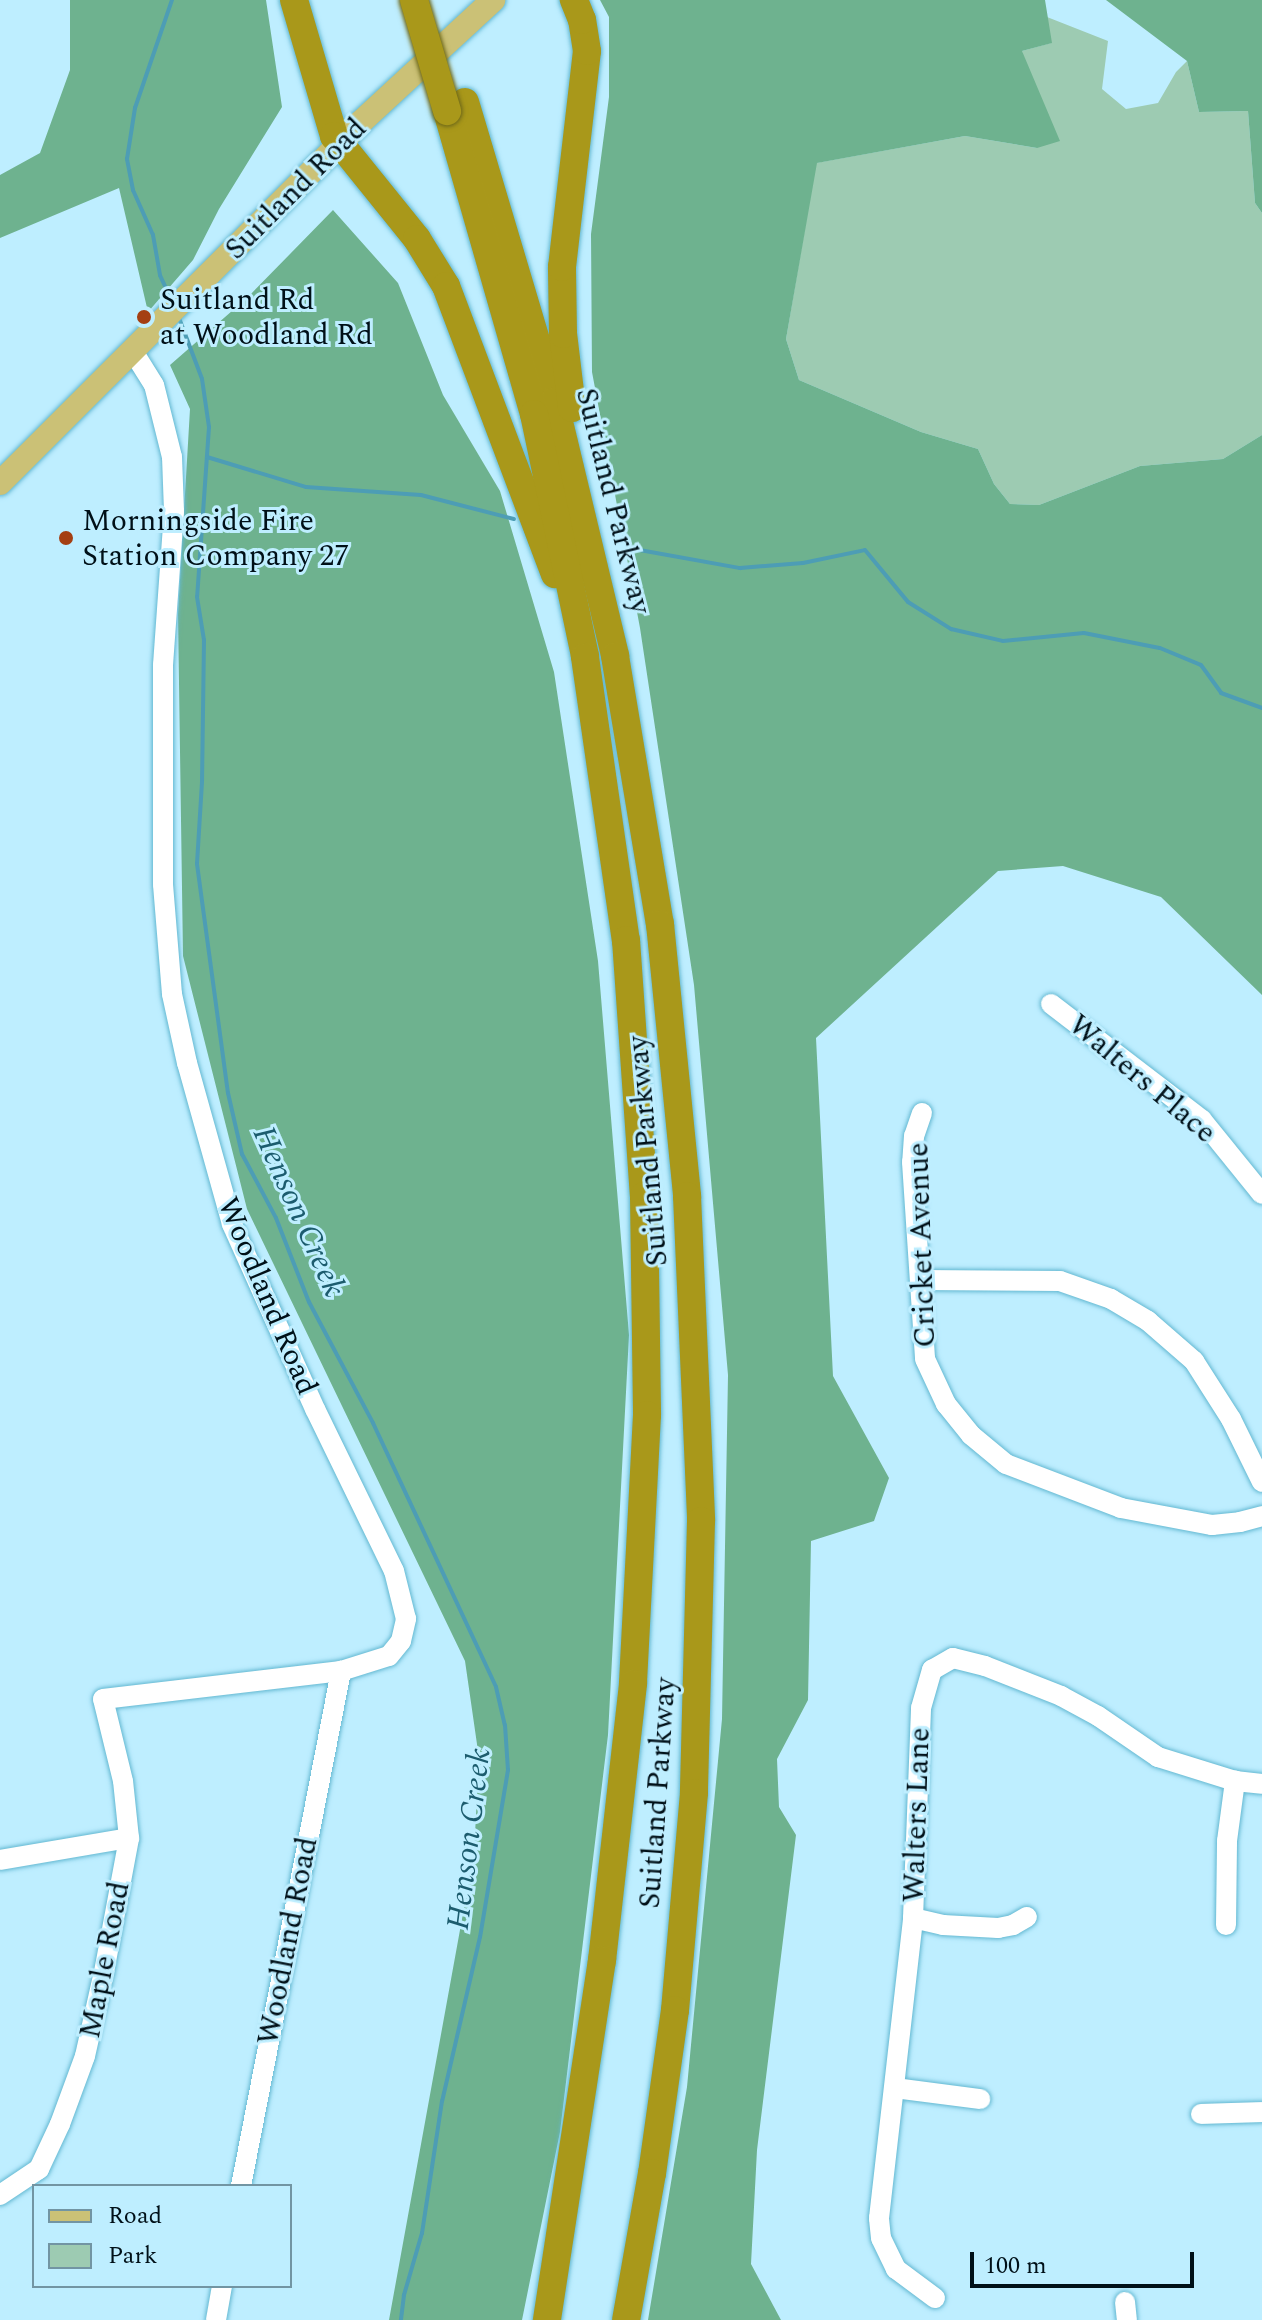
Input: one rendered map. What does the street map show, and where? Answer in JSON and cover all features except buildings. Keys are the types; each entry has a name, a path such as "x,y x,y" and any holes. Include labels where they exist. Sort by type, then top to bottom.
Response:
{"highway":[{"path":"294,0 327,118 338,145 417,239 453,303 552,565 573,656 600,741"},
{"name":"Suitland Parkway","path":"414,0 456,106 554,401 603,598 644,816 673,1031 694,1303 701,1521 698,1724 686,1903 663,2104 626,2320"},
{"name":"Suitland Parkway","path":"434,0 456,106 534,414 570,575 600,741 626,940 638,1089 646,1251 646,1466 633,1684 617,1846 579,2123 547,2320"},
{"path":"574,0 582,20 587,51 565,225 563,322 573,414 596,513 603,598"}],"main road":[{"name":"Suitland Road","path":"0,483 201,286 338,145 493,0"}],"street":[{"name":"Woodland Road","path":"133,351 154,385 172,457 174,511 163,665 163,884 172,994 187,1063 232,1224 301,1381 394,1571 404,1605 401,1641 389,1656 341,1671 241,2184"},
{"name":"Walters Place","path":"1051,1004 1202,1120 1262,1194"},
{"name":"Cricket Avenue","path":"922,1113 914,1136 912,1162 925,1359 946,1404 991,1454 1042,1481 1121,1508 1212,1525 1262,1516"},
{"path":"920,1280 1060,1281 1111,1299 1148,1321 1194,1361 1211,1385 1262,1482"},
{"name":"Walters Lane","path":"935,2298 896,2269 881,2238 880,2190 895,2088 913,1918 921,1708 932,1670 942,1662 966,1660 1061,1696 1098,1716 1158,1757 1235,1781 1262,1784"},
{"name":"Maple Road","path":"0,2195 39,2169 60,2124 85,2056 129,1838 123,1781 103,1699 341,1671"},
{"path":"1226,1925 1227,1841 1235,1781"},
{"path":"0,1860 129,1838"},
{"path":"913,1918 943,1925 998,1928 1013,1925 1027,1917"},
{"path":"895,2088 980,2099"},
{"path":"1201,2114 1262,2112"},
{"path":"216,2320 222,2288"}],"green space":[{"path":"70,0 266,0 282,107 219,209 193,260 148,312 119,188 0,238 0,175 40,153 70,70"},
{"path":"600,0 1045,0 1052,43 1022,51 1060,141 1037,148 965,136 817,163 786,339 799,380 921,432 978,449 994,484 1010,504 1039,505 1140,466 1223,459 1262,435 1262,995 1161,897 1063,866 998,871 816,1038 833,1376 889,1478 874,1521 811,1541 808,1700 777,1759 779,1807 796,1835 757,2150 751,2264 781,2320 648,2320 687,2087 722,1719 728,1375 694,985 640,628 592,372 591,234 609,97 609,17"},
{"path":"1106,0 1262,0 1262,213 1255,203 1248,111 1199,112 1187,61"},
{"path":"1047,17 1108,41 1102,89 1126,109 1158,103 1176,72 1187,61 1199,112 1248,111 1255,203 1262,213 1262,435 1223,459 1140,466 1039,505 1010,504 994,484 978,449 921,432 799,380 786,339 816,163 965,136 1037,148 1022,51 1051,43"},
{"path":"333,210 398,283 443,395 500,491 554,672 598,961 629,1335 608,1735 560,2132 522,2320 389,2320 474,1853 479,1758 465,1661 247,1209 183,956 178,614 190,409 170,365 248,297"}],"waterway":[{"name":"Henson Creek","path":"171,299 160,275 153,235 133,190 127,159 135,108 172,0"},
{"name":"Henson Creek","path":"179,318 202,379 209,427 197,597 204,640 202,782 197,864 228,1093 242,1154 276,1218 309,1302 373,1423 496,1687 505,1725 508,1770 480,1937 442,2101 422,2233 404,2295 401,2320"},
{"path":"207,457 306,487 421,495 514,519"},
{"path":"634,549 740,568 803,563 865,550 908,602 951,629 1003,641 1084,633 1160,648 1201,665 1221,693 1262,708"}],"place":[{"name":"Suitland Rd at Woodland Rd","path":"144,317"},
{"name":"Morningside Fire Station Company 27","path":"66,538"}]}
